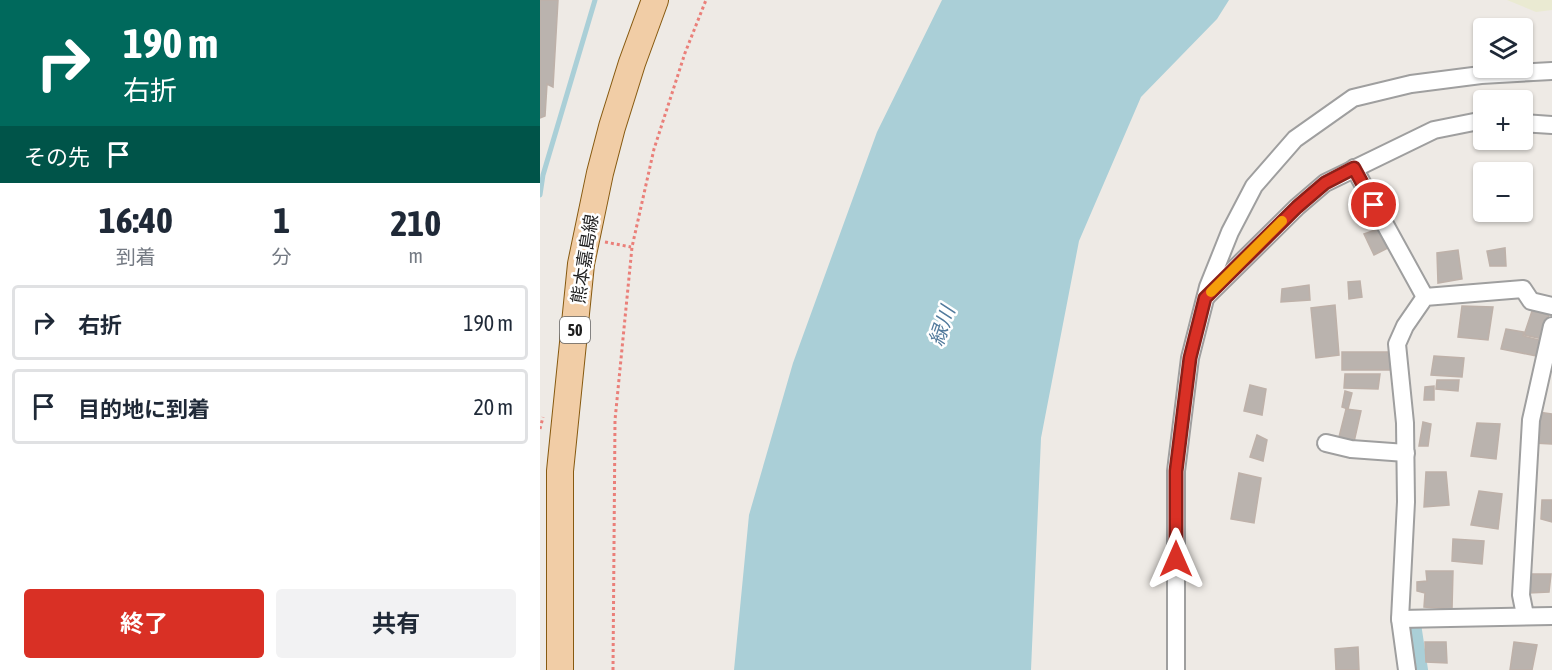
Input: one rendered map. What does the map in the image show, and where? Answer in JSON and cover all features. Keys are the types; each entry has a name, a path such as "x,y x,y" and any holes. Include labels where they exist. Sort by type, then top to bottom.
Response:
{"main road":[{"name":"熊本嘉島線","path":"560,670 560,471 581,264 612,127 655,0"}],"street":[{"path":"1176,670 1176,471 1190,358 1205,298 1230,232 1254,186 1295,139 1353,98 1411,84 1481,75 1552,71"},
{"path":"1205,298 1297,207 1325,183 1434,130 1473,122"},
{"path":"1533,124 1552,125"},
{"path":"1354,168 1425,297"},
{"path":"1425,297 1523,289 1531,301 1552,306"},
{"path":"1407,670 1400,619 1406,502 1406,423 1397,344 1405,326 1425,297"},
{"path":"1525,615 1521,595 1531,420 1552,326"},
{"path":"1326,443 1351,448 1406,453"},
{"path":"1400,619 1552,616"}],"path":[{"path":"613,670 615,420 632,247 654,149 685,53 706,0"},
{"path":"586,238 632,247"}],"green space":[{"path":"1507,0 1552,0 1552,10 1536,12"}],"water":[{"name":"緑川","path":"942,0 1229,0 1217,19 1141,97 1079,241 1041,438 1031,670 734,670 749,515 793,363 877,132"}],"building":[{"path":"540,0 558,0 553,87 547,84 545,116 540,118"},
{"path":"1381,228 1390,247 1374,255 1364,234"},
{"path":"1505,248 1506,266 1490,266 1487,251"},
{"path":"1458,250 1462,279 1438,283 1437,253"},
{"path":"1360,281 1362,297 1349,299 1348,282"},
{"path":"1309,285 1310,300 1281,302 1282,289"},
{"path":"1335,305 1339,355 1316,358 1311,308"},
{"path":"1462,306 1493,307 1488,340 1458,337"},
{"path":"1532,311 1549,314 1543,339 1524,335"},
{"path":"1506,329 1524,332 1523,336 1539,340 1537,356 1501,349"},
{"path":"1342,352 1388,352 1392,370 1342,370"},
{"path":"1434,356 1464,358 1462,377 1431,375"},
{"path":"1345,374 1380,374 1378,389 1344,388"},
{"path":"1437,380 1459,380 1458,391 1436,389"},
{"path":"1250,385 1266,389 1262,415 1244,411"},
{"path":"1434,386 1434,400 1424,400 1425,387"},
{"path":"1345,391 1352,393 1348,409 1342,407"},
{"path":"1346,409 1361,411 1354,442 1339,437"},
{"path":"1538,412 1552,414 1552,444 1534,443"},
{"path":"1423,422 1431,424 1428,446 1419,446"},
{"path":"1477,423 1500,424 1496,459 1471,456"},
{"path":"1257,435 1267,440 1263,461 1250,457"},
{"path":"1426,472 1446,472 1449,505 1424,507"},
{"path":"1239,473 1261,478 1254,523 1231,519"},
{"path":"1479,491 1502,494 1498,529 1471,525"},
{"path":"1542,500 1552,500 1552,522 1541,519"},
{"path":"1453,539 1484,541 1482,564 1452,561"},
{"path":"1426,571 1453,571 1452,609 1424,607 1425,593 1417,591 1417,582 1427,581"},
{"path":"1531,574 1551,574 1549,592 1529,593"},
{"path":"1425,642 1446,642 1447,663 1426,662"},
{"path":"1514,642 1537,645 1532,670 1510,670"},
{"path":"1358,647 1359,670 1336,670 1335,649"}],"waterway":[{"path":"540,195 543,175 595,0"},
{"path":"1412,624 1419,670"}],"slow traffic":[{"path":"1211,292 1282,221"}],"route":[{"path":"1176,559 1176,471 1190,358 1205,298 1297,207 1325,183 1354,168 1374,205"}]}
